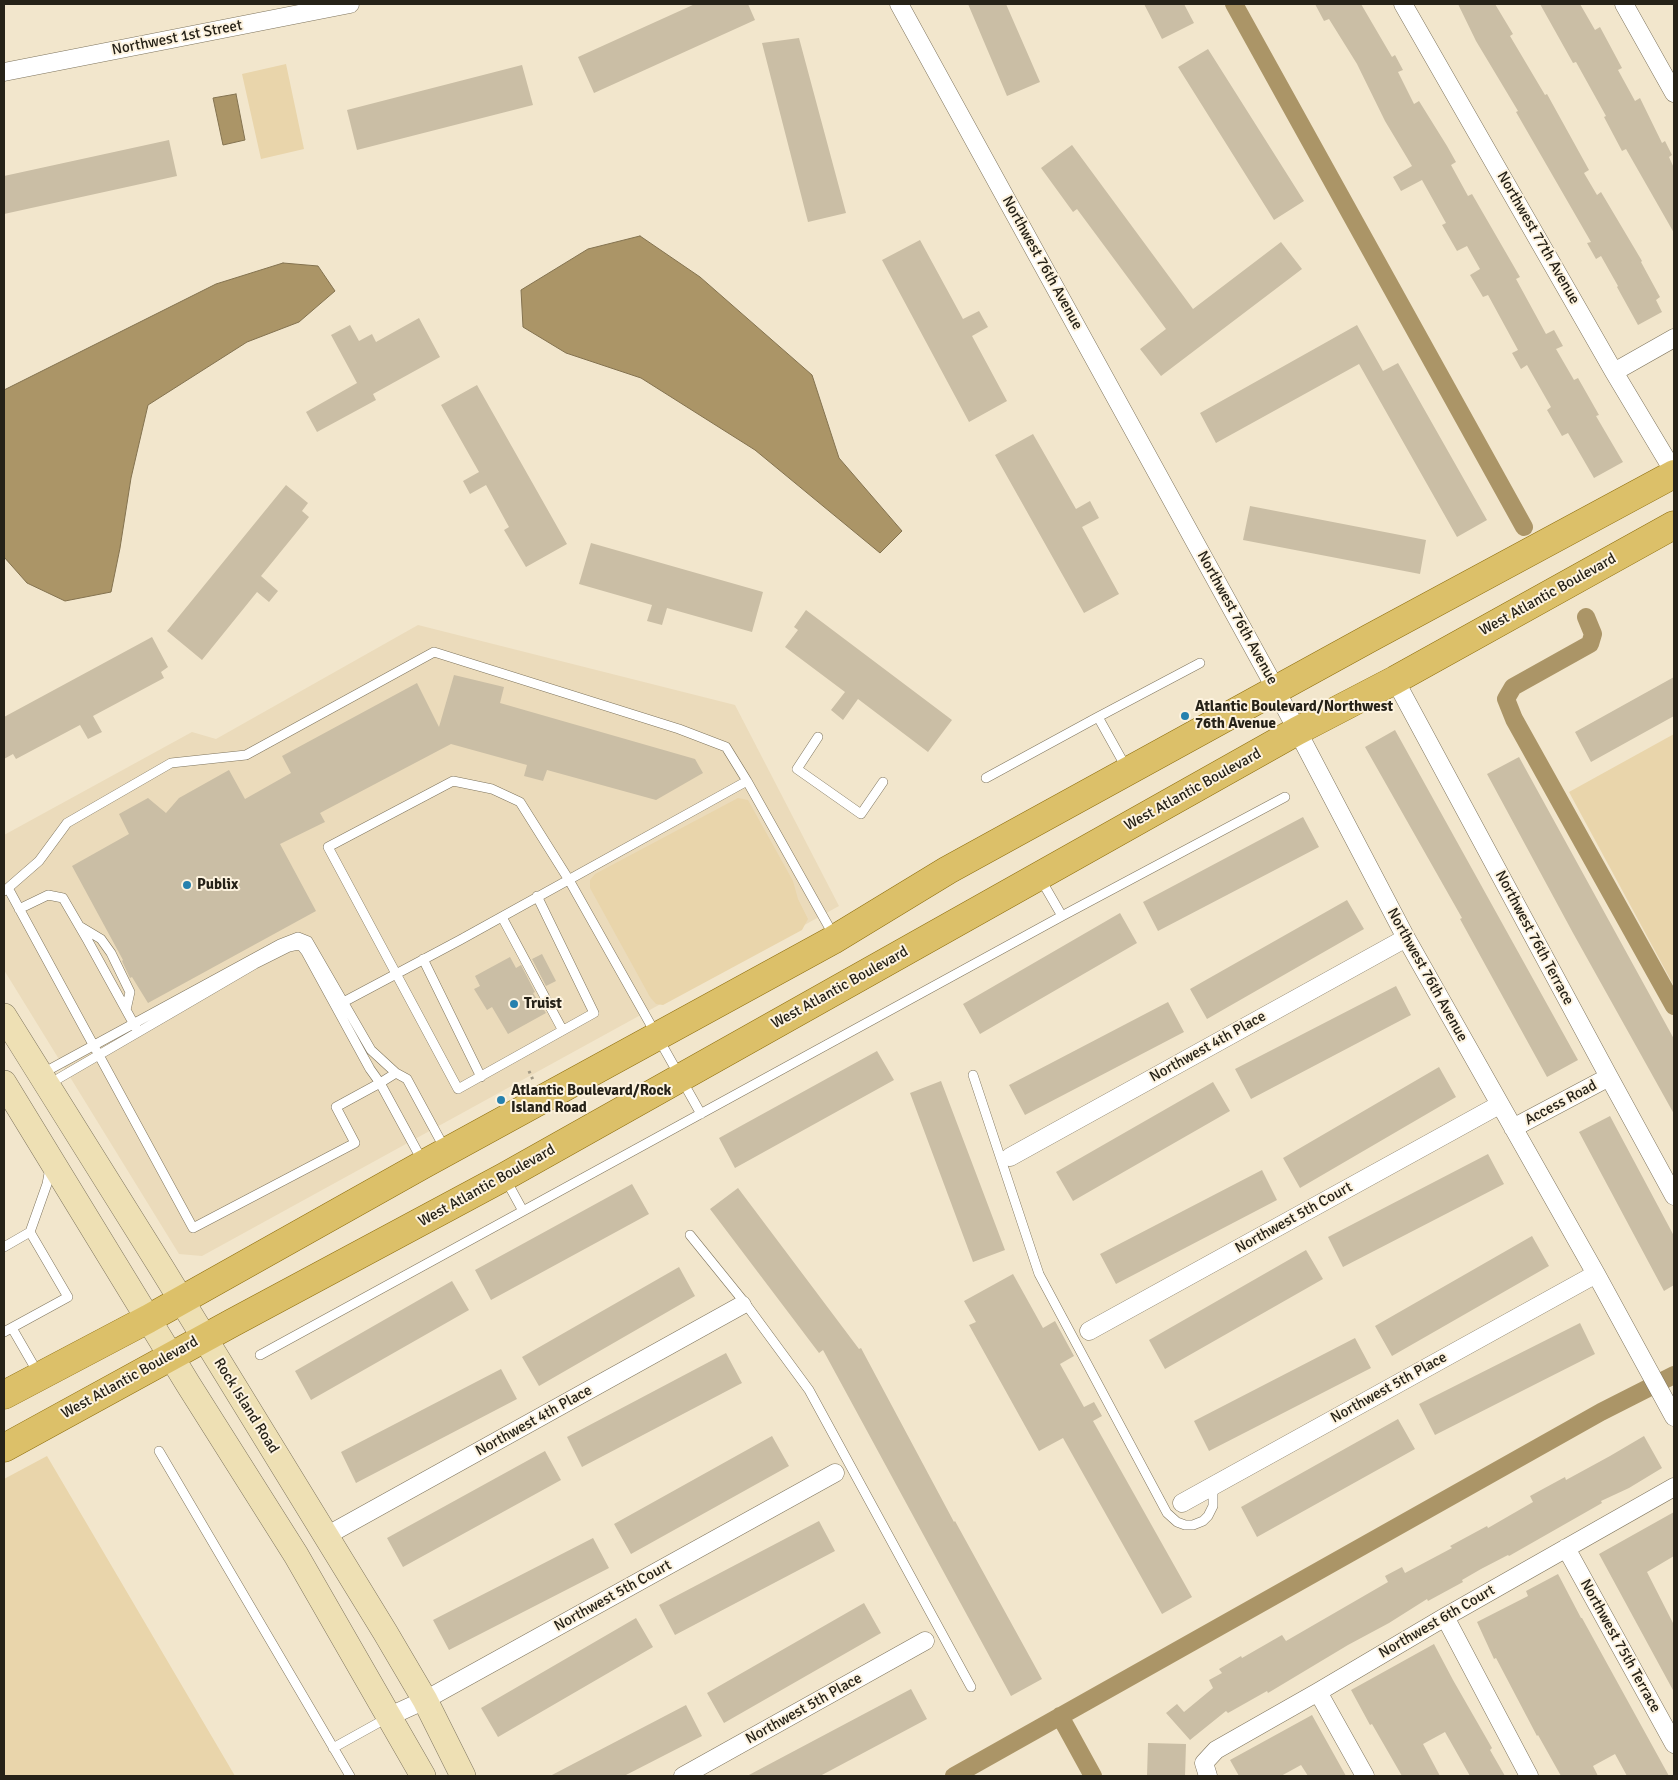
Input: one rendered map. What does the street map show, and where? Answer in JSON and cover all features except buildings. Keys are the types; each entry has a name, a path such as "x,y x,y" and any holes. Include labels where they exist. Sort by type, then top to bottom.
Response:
{"main road":[{"path":"4,1395 148,1319 435,1158 833,940 948,870 1674,473"},
{"name":"West Atlantic Boulevard","path":"4,1448 504,1177 1297,731 1395,680 1674,525"},
{"name":"Rock Island Road","path":"4,1016 45,1079 326,1536 425,1700 463,1776"},
{"path":"4,1083 148,1319 296,1555 423,1776"}],"street":[{"name":"Northwest 1st Street","path":"4,72 350,4"},
{"name":"Northwest 76th Avenue","path":"899,4 1276,690 1406,938 1596,1274 1674,1417"},
{"name":"Northwest 77th Avenue","path":"1403,4 1674,473"},
{"path":"1624,4 1674,93"},
{"path":"1614,372 1674,338"},
{"name":"Northwest 76th Terrace","path":"1395,680 1674,1196"},
{"name":"Northwest 4th Place","path":"1006,1160 1406,938"},
{"name":"Access Road","path":"1514,1128 1608,1077"},
{"name":"Northwest 5th Court","path":"1083,1337 1499,1105"},
{"name":"Northwest 5th Place","path":"1182,1503 1596,1274"},
{"name":"Northwest 4th Place","path":"326,1536 744,1304"},
{"name":"Northwest 5th Court","path":"390,1716 425,1700 843,1469"},
{"name":"Northwest 6th Court","path":"1206,1770 1216,1750 1674,1487"},
{"name":"Northwest 75th Terrace","path":"1566,1548 1674,1744"},
{"path":"1445,1617 1529,1776"},
{"name":"Northwest 5th Place","path":"683,1776 925,1642"},
{"path":"1318,1692 1365,1776"}],"lane":[{"path":"396,1073 336,1107 355,1143 193,1228 6,890 39,861 67,823 171,763 246,755 434,652 680,729 726,747 836,938"},
{"path":"986,778 1200,663"},
{"path":"1098,717 1128,771"},
{"path":"818,737 797,769 861,814 883,782"},
{"path":"537,896 594,1013 458,1089 328,847 453,781 492,789 520,802 569,880 701,1114"},
{"path":"336,1006 502,917 747,781"},
{"path":"260,1355 1062,916 1285,797"},
{"path":"1039,876 1062,916"},
{"path":"19,909 48,895 63,898 136,1028"},
{"path":"502,917 562,1030"},
{"path":"79,925 101,939 110,953 130,992 126,1010"},
{"path":"45,1079 280,944 298,937 308,941 371,1050 396,1073 408,1079 435,1158"},
{"path":"45,1079 255,964 289,947 298,945 302,946 306,952 370,1069 435,1158"},
{"path":"423,959 481,1077"},
{"path":"973,1075 1006,1160 1039,1274 1083,1337 1167,1513 1176,1522 1185,1525 1193,1525 1204,1521 1213,1506 1214,1486"},
{"path":"4,1247 30,1232 48,1184 52,1160"},
{"path":"504,1177 523,1211"},
{"path":"30,1232 68,1297 8,1330 40,1376"},
{"path":"690,1235 809,1390 843,1469 941,1631 971,1687"},
{"path":"159,1451 350,1776"},
{"path":"925,1642 941,1631"},
{"path":"333,1748 390,1716"}],"path":[{"path":"529,1071 534,1080"}],"shaded area":[{"path":"286,64 304,149 261,159 242,74"},
{"path":"236,94 245,140 223,145 213,98"},
{"path":"640,236 700,277 812,375 839,458 902,531 880,553 755,450 641,378 566,353 523,327 521,290 588,249"},
{"path":"283,263 318,266 335,291 299,322 247,342 148,405 131,478 111,592 65,601 27,583 4,557 4,390 216,284"},
{"path":"418,625 735,705 839,906 202,1256 179,1254 4,970 4,835 192,732 216,739"},
{"path":"1674,734 1674,986 1569,792"},
{"path":"738,798 748,800 793,881 798,899 808,919 802,930 663,1005 656,1004 650,997 590,888 590,880 595,874"},
{"path":"47,1456 235,1776 4,1776 4,1479"}],"waterway":[{"path":"1234,4 1524,527"},
{"path":"1586,617 1593,634 1590,644 1513,687 1506,699 1514,719 1674,1006"},
{"path":"954,1776 1601,1412 1674,1375"},
{"path":"1060,1716 1093,1776"}],"place":[{"name":"Atlantic Boulevard/Northwest 76th Avenue","path":"1185,716"},
{"name":"Publix","path":"187,885"},
{"name":"Truist","path":"514,1004"},
{"name":"Atlantic Boulevard/Rock Island Road","path":"501,1100"}]}
